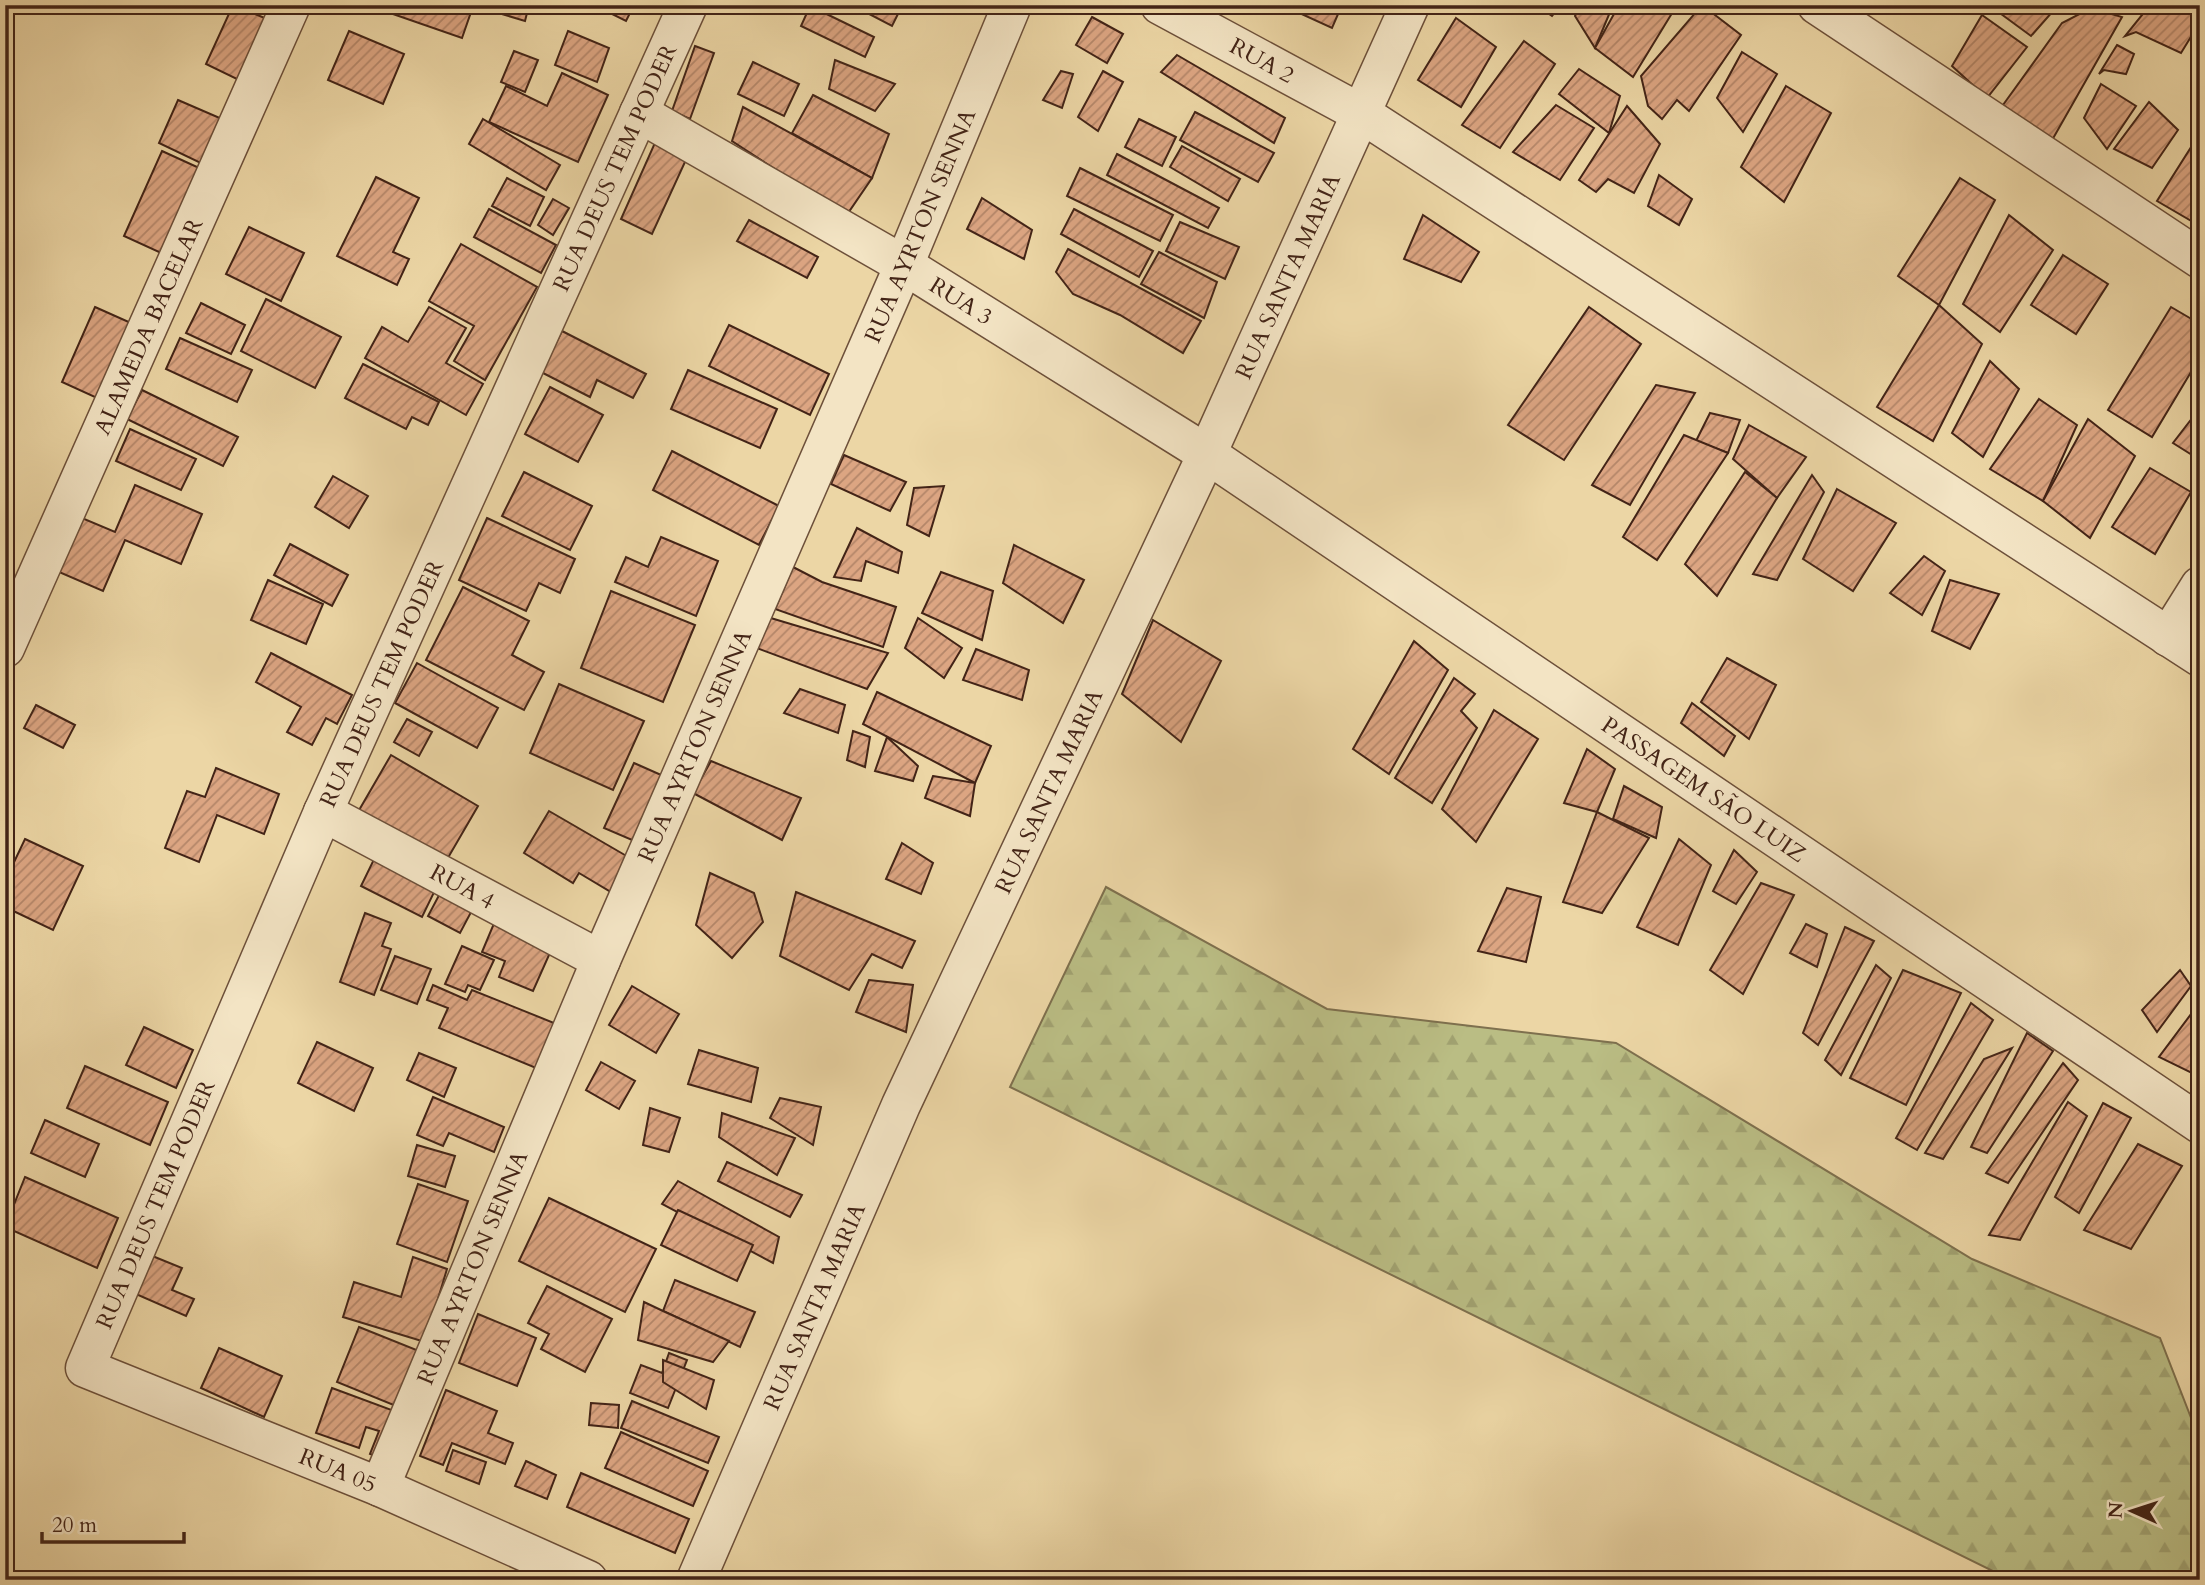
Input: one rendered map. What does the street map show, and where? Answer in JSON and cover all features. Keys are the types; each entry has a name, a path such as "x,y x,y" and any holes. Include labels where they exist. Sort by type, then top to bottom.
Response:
{"street":[{"name":"ALAMEDA BACELAR","path":"5,648 291,5"},
{"name":"RUA DEUS TEM PODER","path":"85,1368 323,812 688,5"},
{"name":"RUA AYRTON SENNA","path":"380,1487 601,960 904,265 1012,5"},
{"name":"RUA 2","path":"1160,5 1362,114 2200,657"},
{"name":"RUA SANTA MARIA","path":"696,1580 901,1105 1207,454 1410,5"},
{"path":"1817,5 2200,259"},
{"name":"RUA 3","path":"639,113 904,265 1207,454"},
{"name":"PASSAGEM SÃO LUIZ","path":"1207,454 2200,1124"},
{"path":"2168,637 2200,586"},
{"name":"RUA 4","path":"323,812 601,960"},
{"name":"RUA 05","path":"85,1368 380,1487 588,1580"}],"green space":[{"path":"1106,887 1327,1009 1616,1043 1972,1259 2160,1338 2200,1441 2200,1580 2011,1580 1010,1087"}],"building":[{"path":"233,5 272,21 243,82 206,64"},
{"path":"367,5 451,5 471,12 462,38"},
{"path":"486,5 529,5 525,21 485,9"},
{"path":"594,5 634,5 626,21"},
{"path":"852,5 901,5 902,6 892,26"},
{"path":"1282,5 1342,5 1332,28"},
{"path":"1545,5 1561,5 1552,16 1542,9"},
{"path":"1581,5 1613,5 1595,48 1575,16"},
{"path":"1619,5 1677,5 1633,77 1595,48"},
{"path":"1702,5 1741,35 1689,111 1677,100 1662,119 1648,106 1641,76"},
{"path":"1995,5 2046,5 2054,10 2031,36 1993,8"},
{"path":"2150,5 2200,5 2200,22 2181,53 2136,32 2125,36"},
{"path":"810,6 874,37 865,57 801,26"},
{"path":"2091,8 2122,17 2051,142 2003,105 2062,23"},
{"path":"1982,15 2027,47 1987,98 1952,66"},
{"path":"1092,17 1123,34 1107,63 1076,45"},
{"path":"1456,18 1496,47 1461,107 1418,80"},
{"path":"349,31 404,54 383,104 328,80"},
{"path":"568,31 609,48 597,82 555,65"},
{"path":"1524,41 1555,64 1500,148 1462,125"},
{"path":"2117,45 2134,54 2126,74 2104,70 2099,74"},
{"path":"695,46 714,53 690,119 672,111"},
{"path":"514,51 538,60 525,92 501,82"},
{"path":"1742,52 1777,74 1743,132 1717,98"},
{"path":"1177,55 1285,118 1274,143 1161,72"},
{"path":"835,60 895,84 875,111 829,89"},
{"path":"753,62 799,84 784,116 738,94"},
{"path":"1579,69 1620,96 1609,133 1559,94"},
{"path":"1061,71 1073,74 1062,108 1043,100"},
{"path":"1103,71 1123,82 1098,131 1078,117"},
{"path":"562,73 608,95 578,162 489,122 506,86 547,106"},
{"path":"2101,84 2136,106 2107,149 2084,118"},
{"path":"1786,86 1831,113 1784,202 1741,167"},
{"path":"813,95 889,134 872,178 792,133"},
{"path":"178,100 229,122 209,167 159,143"},
{"path":"2149,102 2178,130 2152,168 2114,149"},
{"path":"1556,105 1594,128 1560,180 1513,152"},
{"path":"1627,106 1660,144 1634,193 1608,179 1596,192 1579,180"},
{"path":"743,107 872,178 846,216 732,141"},
{"path":"1195,112 1274,153 1258,182 1180,140"},
{"path":"483,119 560,165 546,190 469,144"},
{"path":"1139,119 1176,137 1162,166 1125,147"},
{"path":"2200,133 2200,226 2157,201"},
{"path":"658,136 690,151 652,234 621,219"},
{"path":"1182,146 1240,179 1228,201 1170,167"},
{"path":"162,151 208,172 170,257 124,236"},
{"path":"1117,154 1219,208 1208,228 1107,175"},
{"path":"1080,168 1173,215 1160,241 1067,196"},
{"path":"1659,175 1692,199 1679,225 1648,206"},
{"path":"376,177 419,198 393,252 409,259 397,285 337,256"},
{"path":"507,178 544,197 530,226 492,206"},
{"path":"1960,178 1995,200 1939,305 1898,276"},
{"path":"982,198 1032,230 1024,259 967,229"},
{"path":"553,199 569,208 553,235 538,225"},
{"path":"489,209 556,245 541,273 474,237"},
{"path":"1074,209 1153,251 1139,277 1061,234"},
{"path":"1423,215 1479,252 1461,282 1404,259"},
{"path":"2009,215 2053,250 2000,332 1963,304"},
{"path":"749,220 818,257 807,278 737,241"},
{"path":"1180,222 1239,247 1225,279 1166,251"},
{"path":"249,227 304,253 281,301 226,274"},
{"path":"461,244 537,287 485,380 454,361 474,326 429,301"},
{"path":"1068,249 1201,321 1183,353 1120,315 1073,294 1056,272"},
{"path":"1159,252 1217,282 1204,318 1141,284"},
{"path":"2063,255 2108,284 2076,334 2031,305"},
{"path":"266,299 341,337 315,388 241,351"},
{"path":"201,303 245,325 231,354 186,333"},
{"path":"1939,305 1982,344 1933,441 1877,407"},
{"path":"95,307 131,323 97,398 62,382"},
{"path":"429,307 466,328 446,363 483,384 466,415 365,358 382,327 408,342"},
{"path":"1589,307 1641,344 1564,460 1508,425"},
{"path":"2171,307 2200,324 2200,357 2152,437 2108,410"},
{"path":"729,325 829,374 810,415 709,366"},
{"path":"562,331 646,374 633,398 597,380 590,397 541,372"},
{"path":"180,338 252,370 237,402 166,369"},
{"path":"1990,361 2019,389 1983,457 1952,433"},
{"path":"363,364 439,402 428,425 412,417 406,429 345,398"},
{"path":"688,370 777,409 760,448 671,409"},
{"path":"1656,385 1695,393 1630,505 1592,485"},
{"path":"550,387 603,415 578,462 525,434"},
{"path":"142,390 238,437 223,466 127,419"},
{"path":"2039,399 2077,425 2043,501 1990,469"},
{"path":"2200,408 2200,460 2173,443"},
{"path":"1710,413 1740,420 1728,453 1696,441"},
{"path":"2088,419 2135,456 2090,538 2043,501"},
{"path":"1749,425 1806,457 1777,498 1733,459"},
{"path":"130,429 196,459 181,490 116,461"},
{"path":"1684,435 1728,453 1657,560 1623,537"},
{"path":"672,451 779,506 759,545 653,490"},
{"path":"844,455 906,482 890,511 831,484"},
{"path":"2150,468 2191,492 2155,554 2112,527"},
{"path":"524,472 592,506 570,550 502,516"},
{"path":"1745,472 1777,498 1717,596 1685,564"},
{"path":"1812,475 1824,492 1777,580 1753,574"},
{"path":"333,476 368,496 349,528 315,507"},
{"path":"135,485 202,514 181,564 125,540 103,591 59,572 82,518 115,532"},
{"path":"944,486 929,536 907,525 914,488"},
{"path":"1837,489 1896,523 1853,591 1803,559"},
{"path":"487,518 575,559 560,593 539,583 526,611 459,580"},
{"path":"857,528 902,552 898,573 866,561 861,581 834,577"},
{"path":"661,537 718,561 696,616 615,582 626,557 648,567"},
{"path":"290,544 348,575 332,606 274,575"},
{"path":"1014,545 1084,580 1063,623 1003,583"},
{"path":"1924,556 1945,571 1922,615 1890,593"},
{"path":"793,567 822,582 896,607 883,647 775,609"},
{"path":"941,572 993,591 982,640 922,613"},
{"path":"268,580 323,604 306,644 251,620"},
{"path":"1950,580 1999,594 1970,649 1932,631"},
{"path":"463,587 529,621 512,655 544,672 524,710 426,660"},
{"path":"611,591 695,625 663,702 581,668"},
{"path":"764,616 888,653 867,689 754,647"},
{"path":"918,618 962,648 944,678 905,648"},
{"path":"1153,620 1221,661 1181,742 1122,694"},
{"path":"1414,641 1448,670 1389,774 1353,749"},
{"path":"976,649 1029,670 1022,700 963,680"},
{"path":"271,653 352,695 337,724 326,718 312,745 287,732 301,707 256,682"},
{"path":"1727,658 1776,685 1749,739 1701,702"},
{"path":"417,663 498,708 477,748 395,703"},
{"path":"1454,678 1475,694 1461,711 1477,728 1432,803 1395,778"},
{"path":"559,684 644,721 613,790 530,753"},
{"path":"800,689 845,705 838,733 784,713"},
{"path":"877,692 991,746 975,783 863,724"},
{"path":"1692,703 1735,736 1724,756 1681,723"},
{"path":"36,705 75,725 63,748 24,728"},
{"path":"1494,710 1538,739 1476,842 1442,809"},
{"path":"407,719 432,732 419,756 394,742"},
{"path":"853,731 870,737 865,767 847,760"},
{"path":"887,737 918,766 913,781 875,771"},
{"path":"1587,749 1615,769 1597,812 1564,803"},
{"path":"391,755 478,806 445,863 358,812"},
{"path":"711,761 801,798 782,840 693,793"},
{"path":"634,763 668,778 639,843 604,828"},
{"path":"216,768 279,794 264,834 217,815 199,862 165,848 187,791 205,797"},
{"path":"933,776 975,783 970,816 925,798"},
{"path":"1624,786 1662,807 1656,838 1613,819"},
{"path":"549,811 630,858 611,892 579,873 573,883 524,853"},
{"path":"1597,812 1649,838 1602,913 1563,902"},
{"path":"25,839 83,866 53,930 5,907 5,881"},
{"path":"1679,839 1711,865 1678,945 1637,927"},
{"path":"902,843 933,863 921,894 886,879"},
{"path":"2200,845 2200,863 2193,856"},
{"path":"379,849 440,880 422,917 361,886"},
{"path":"1734,850 1757,872 1736,904 1713,891"},
{"path":"710,873 754,893 763,922 732,958 696,925"},
{"path":"446,882 478,899 460,933 428,916"},
{"path":"1761,883 1794,895 1743,994 1710,970"},
{"path":"1507,888 1541,897 1526,962 1478,951"},
{"path":"796,892 915,941 902,968 872,954 849,990 780,956"},
{"path":"365,913 391,923 382,946 391,949 374,995 340,982"},
{"path":"495,921 553,946 533,991 499,977 505,961 482,952"},
{"path":"1806,924 1827,934 1817,967 1790,953"},
{"path":"1845,927 1874,941 1818,1045 1803,1033"},
{"path":"462,946 494,960 480,990 468,985 465,992 445,984"},
{"path":"395,956 431,969 417,1004 381,990"},
{"path":"1876,965 1891,978 1841,1075 1825,1060"},
{"path":"1903,970 1961,993 1906,1105 1850,1078"},
{"path":"2180,970 2191,986 2157,1032 2142,1010"},
{"path":"869,980 913,985 906,1032 856,1012"},
{"path":"433,985 467,1000 472,990 554,1023 536,1068 439,1028 448,1008 427,1000"},
{"path":"632,986 679,1014 656,1053 609,1025"},
{"path":"2200,1002 2200,1077 2159,1057"},
{"path":"1971,1003 1993,1020 1917,1150 1896,1138"},
{"path":"144,1027 193,1050 176,1088 126,1065"},
{"path":"2027,1033 2053,1051 1987,1153 1971,1147"},
{"path":"317,1042 373,1068 354,1111 298,1083"},
{"path":"2012,1048 1943,1159 1925,1153 1984,1059"},
{"path":"699,1050 758,1068 751,1102 688,1084"},
{"path":"419,1053 456,1068 444,1097 407,1080"},
{"path":"601,1062 635,1081 619,1109 586,1090"},
{"path":"2063,1063 2078,1080 2008,1183 1986,1173"},
{"path":"85,1066 168,1102 150,1145 67,1108"},
{"path":"433,1097 504,1127 494,1152 449,1133 443,1146 417,1135"},
{"path":"780,1098 821,1107 813,1145 770,1118"},
{"path":"2068,1102 2087,1116 2020,1240 1989,1235"},
{"path":"2103,1103 2131,1118 2079,1213 2055,1197"},
{"path":"650,1108 680,1118 669,1152 643,1145"},
{"path":"722,1113 795,1138 777,1175 719,1137"},
{"path":"45,1120 99,1144 85,1177 31,1153"},
{"path":"2138,1144 2182,1166 2131,1249 2084,1230"},
{"path":"417,1145 455,1156 445,1187 408,1176"},
{"path":"727,1162 802,1195 790,1217 718,1181"},
{"path":"25,1177 118,1218 97,1268 5,1227"},
{"path":"678,1181 779,1237 773,1263 662,1204"},
{"path":"418,1184 468,1201 447,1262 397,1244"},
{"path":"549,1198 656,1249 625,1312 519,1261"},
{"path":"678,1210 753,1245 737,1281 661,1245"},
{"path":"145,1253 182,1268 172,1290 194,1299 186,1316 129,1291"},
{"path":"413,1257 447,1269 425,1342 343,1317 354,1282 401,1297"},
{"path":"675,1280 755,1312 740,1347 663,1311"},
{"path":"547,1286 612,1319 585,1372 541,1349 549,1334 528,1323"},
{"path":"644,1302 729,1341 713,1362 638,1340"},
{"path":"478,1314 536,1338 517,1386 459,1363"},
{"path":"359,1327 419,1351 396,1406 337,1382"},
{"path":"219,1348 282,1376 264,1417 201,1388"},
{"path":"669,1353 687,1360 668,1408 630,1393 641,1365 662,1373"},
{"path":"663,1360 714,1380 706,1409 663,1382"},
{"path":"332,1388 397,1412 381,1458 370,1454 379,1431 366,1427 359,1448 316,1433"},
{"path":"446,1390 497,1411 488,1433 513,1443 505,1464 452,1443 443,1465 420,1456"},
{"path":"632,1401 719,1437 708,1463 621,1428"},
{"path":"591,1403 619,1405 618,1428 589,1425"},
{"path":"621,1432 708,1471 693,1506 605,1468"},
{"path":"453,1450 486,1462 479,1484 446,1471"},
{"path":"526,1461 556,1475 547,1499 515,1486"},
{"path":"581,1473 689,1519 675,1553 567,1507"}]}
